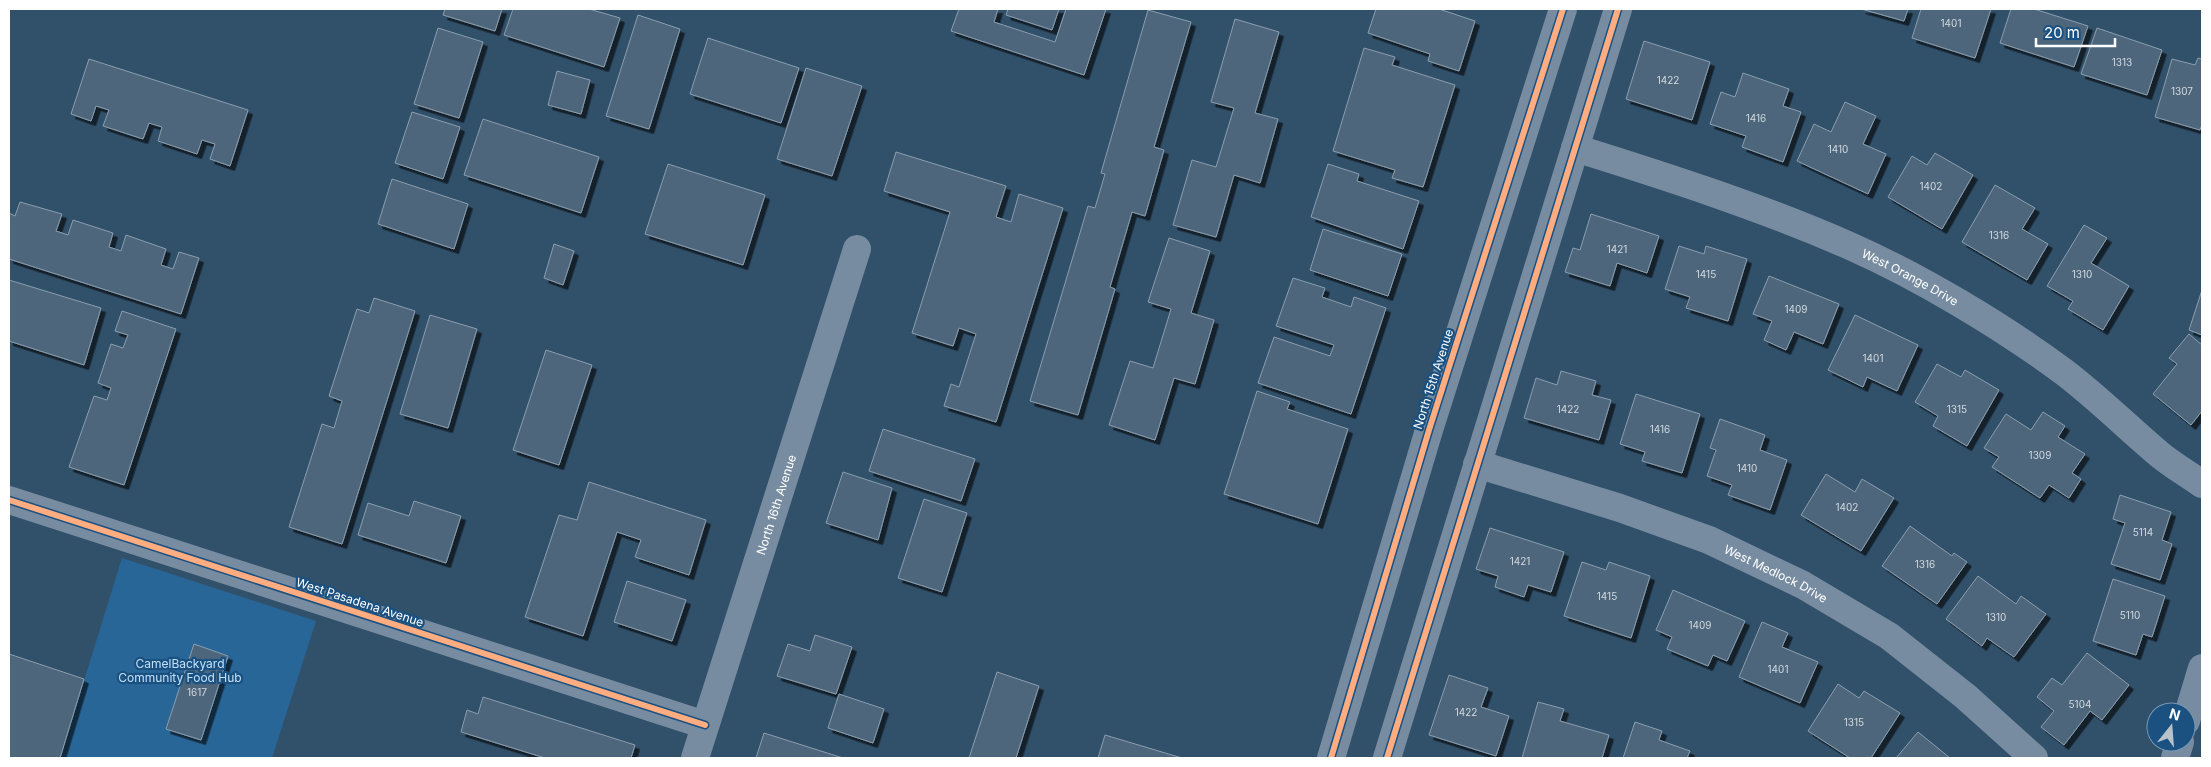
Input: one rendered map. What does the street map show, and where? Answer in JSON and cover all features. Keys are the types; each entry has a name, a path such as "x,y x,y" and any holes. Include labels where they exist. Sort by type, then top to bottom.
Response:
{"street":[{"name":"North 15th Avenue","path":"1331,758 1429,430 1563,9"},
{"path":"1387,758 1618,9"},
{"name":"West Orange Drive","path":"1575,148 1765,212 1850,246 1912,278 1975,313 2065,373 2161,455 2202,484"},
{"name":"North 16th Avenue","path":"695,758 857,249"},
{"name":"West Medlock Drive","path":"1477,464 1620,508 1709,540 1803,585 1889,636 1965,696 2034,758"},
{"name":"West Pasadena Avenue","path":"9,500 705,725"},
{"path":"2192,702 2202,668"}],"green space":[{"name":"CamelBackyard Community Food Hub","path":"122,558 316,621 272,758 60,758"}],"building":[{"path":"445,9 502,9 495,31 443,15"},
{"path":"513,9 589,9 620,18 604,67 504,35"},
{"path":"959,9 998,9 994,22 1055,42 1066,9 1106,9 1084,75 951,31"},
{"path":"1008,9 1059,9 1052,30 1006,15"},
{"path":"1376,9 1439,9 1475,21 1459,71 1428,61 1430,54 1368,33"},
{"path":"1861,9 1908,9 1904,21"},
{"path":"1921,9 1991,9 1975,58 1912,38"},
{"path":"2011,9 2034,9 2088,26 2074,67 2000,43"},
{"path":"1148,10 1191,22 1154,147 1164,150 1145,216 1132,212 1110,287 1115,289 1078,415 1030,401 1088,206 1095,208 1105,174 1101,173"},
{"path":"638,15 680,29 649,129 606,116"},
{"path":"1235,19 1279,32 1255,113 1278,119 1260,183 1234,175 1216,237 1173,225 1192,160 1216,167 1234,108 1211,102"},
{"path":"438,28 483,42 459,118 414,104"},
{"path":"2097,28 2162,50 2147,95 2081,74"},
{"path":"708,38 799,68 781,123 690,94"},
{"path":"1644,41 1710,62 1692,120 1626,99"},
{"path":"1364,48 1395,57 1392,65 1455,85 1423,187 1392,178 1395,170 1333,151"},
{"path":"2198,58 2202,59 2202,124 2200,130 2155,117 2172,59 2195,65"},
{"path":"89,59 248,110 230,166 210,159 215,144 202,140 197,154 158,141 162,127 149,123 143,139 103,126 109,110 96,106 91,121 71,114"},
{"path":"806,68 862,86 832,176 777,159"},
{"path":"557,71 590,80 581,114 548,105"},
{"path":"1743,73 1789,89 1783,106 1801,112 1783,162 1742,147 1746,136 1710,124 1721,92 1735,97"},
{"path":"1845,102 1876,116 1863,144 1886,154 1868,194 1797,161 1814,124 1831,132"},
{"path":"412,112 460,127 443,179 395,163"},
{"path":"483,119 599,157 581,213 464,175"},
{"path":"896,152 1006,186 996,217 1011,222 1019,194 1063,208 996,422 944,406 951,384 959,387 976,334 959,328 953,346 912,333 950,212 884,191"},
{"path":"1935,153 1973,175 1942,229 1888,197 1912,156 1927,165"},
{"path":"668,164 765,195 743,265 645,234"},
{"path":"1328,164 1359,174 1357,181 1419,201 1403,249 1311,217"},
{"path":"392,179 468,204 454,249 378,224"},
{"path":"1995,185 2035,208 2022,229 2048,244 2027,280 1962,242"},
{"path":"20,202 62,214 56,231 68,235 73,220 113,233 109,247 121,251 126,235 166,249 161,265 173,269 179,252 199,258 181,314 9,259 9,213 15,216"},
{"path":"1591,214 1659,236 1647,273 1617,263 1610,286 1565,272 1573,248 1580,250"},
{"path":"2084,225 2107,238 2091,263 2129,286 2103,330 2068,309 2073,301 2047,286"},
{"path":"1323,229 1402,254 1388,296 1310,270"},
{"path":"1169,238 1210,251 1191,313 1214,320 1195,384 1174,378 1155,440 1109,425 1130,361 1153,368 1171,309 1148,302"},
{"path":"554,244 574,251 563,285 544,278"},
{"path":"1679,246 1704,254 1706,246 1747,259 1728,321 1686,308 1690,297 1665,289"},
{"path":"1769,276 1839,304 1823,344 1794,332 1786,350 1764,340 1772,321 1753,314"},
{"path":"1293,278 1325,288 1322,297 1351,307 1354,297 1386,308 1351,414 1258,383 1274,337 1330,356 1334,345 1276,326"},
{"path":"9,280 101,308 84,365 9,341"},
{"path":"2202,290 2202,335 2189,330"},
{"path":"374,298 415,311 342,544 289,527 322,424 334,428 342,401 329,396 357,309 369,313"},
{"path":"122,311 176,329 124,485 69,467 94,396 107,400 111,388 98,383 111,344 123,348 128,335 115,331"},
{"path":"430,315 477,329 448,428 400,414"},
{"path":"1855,315 1918,345 1897,391 1867,377 1863,387 1828,370"},
{"path":"2189,334 2202,345 2202,411 2191,425 2153,394 2177,364 2169,358"},
{"path":"546,350 592,365 559,465 513,450"},
{"path":"1937,364 1961,377 1965,370 1999,390 1967,446 1933,426 1938,416 1915,402"},
{"path":"1561,371 1596,381 1592,395 1611,400 1599,440 1524,418 1536,378 1557,385"},
{"path":"1257,391 1290,402 1287,409 1348,429 1318,524 1224,494"},
{"path":"1636,394 1700,414 1682,473 1642,461 1645,452 1620,444"},
{"path":"2043,412 2065,426 2058,437 2085,454 2072,473 2081,479 2069,498 2049,485 2040,498 1992,467 1999,457 1984,448 2006,414 2031,430"},
{"path":"1720,419 1765,435 1760,450 1787,460 1770,510 1728,495 1732,485 1707,476 1716,450 1710,448"},
{"path":"883,429 975,459 961,501 869,471"},
{"path":"843,472 892,488 878,540 826,523"},
{"path":"1826,474 1855,492 1862,479 1894,498 1861,551 1801,515"},
{"path":"589,482 706,520 689,575 635,557 641,540 617,532 583,636 525,617 559,515 577,520"},
{"path":"2120,495 2171,512 2162,540 2172,544 2160,580 2111,564 2125,523 2113,519"},
{"path":"924,499 967,513 942,592 898,578"},
{"path":"414,501 461,516 446,563 358,535 368,503 409,516"},
{"path":"1910,526 1952,556 1954,553 1967,562 1937,604 1882,566"},
{"path":"1490,528 1564,552 1551,592 1528,585 1524,597 1495,587 1498,576 1476,569"},
{"path":"1582,562 1606,570 1609,562 1650,576 1631,638 1564,616"},
{"path":"1978,576 2016,604 2021,596 2046,614 2014,657 1987,638 1982,646 1946,619"},
{"path":"2113,579 2165,596 2152,637 2143,634 2136,655 2093,641"},
{"path":"627,581 686,600 672,641 614,622"},
{"path":"1673,590 1745,621 1727,661 1713,655 1708,666 1667,649 1672,637 1656,630"},
{"path":"1762,622 1788,633 1782,647 1818,662 1800,703 1739,677"},
{"path":"815,635 852,647 836,694 777,676 788,644 810,651"},
{"path":"194,644 228,656 201,740 166,729"},
{"path":"2087,653 2129,685 2102,720 2090,711 2064,745 2041,727 2054,711 2037,697 2052,678 2062,685"},
{"path":"9,654 84,679 60,758 9,758"},
{"path":"997,672 1039,686 1016,758 969,758"},
{"path":"1449,675 1488,688 1481,707 1509,716 1496,756 1429,735"},
{"path":"1838,684 1859,698 1864,691 1900,713 1871,758 1850,758 1808,731"},
{"path":"839,694 884,709 873,743 828,728"},
{"path":"483,697 635,745 631,758 545,758 461,732 467,710 478,714"},
{"path":"1538,702 1564,709 1560,721 1609,735 1602,758 1522,758"},
{"path":"1635,722 1662,731 1659,740 1690,751 1687,758 1623,758"},
{"path":"1918,732 1950,758 1896,758"},
{"path":"764,733 843,758 756,758"},
{"path":"1105,735 1182,758 1098,758"}],"cycle path":[{"path":"1331,758 1429,430 1563,9"},
{"path":"1387,758 1618,9"},
{"path":"9,500 705,725"}]}
